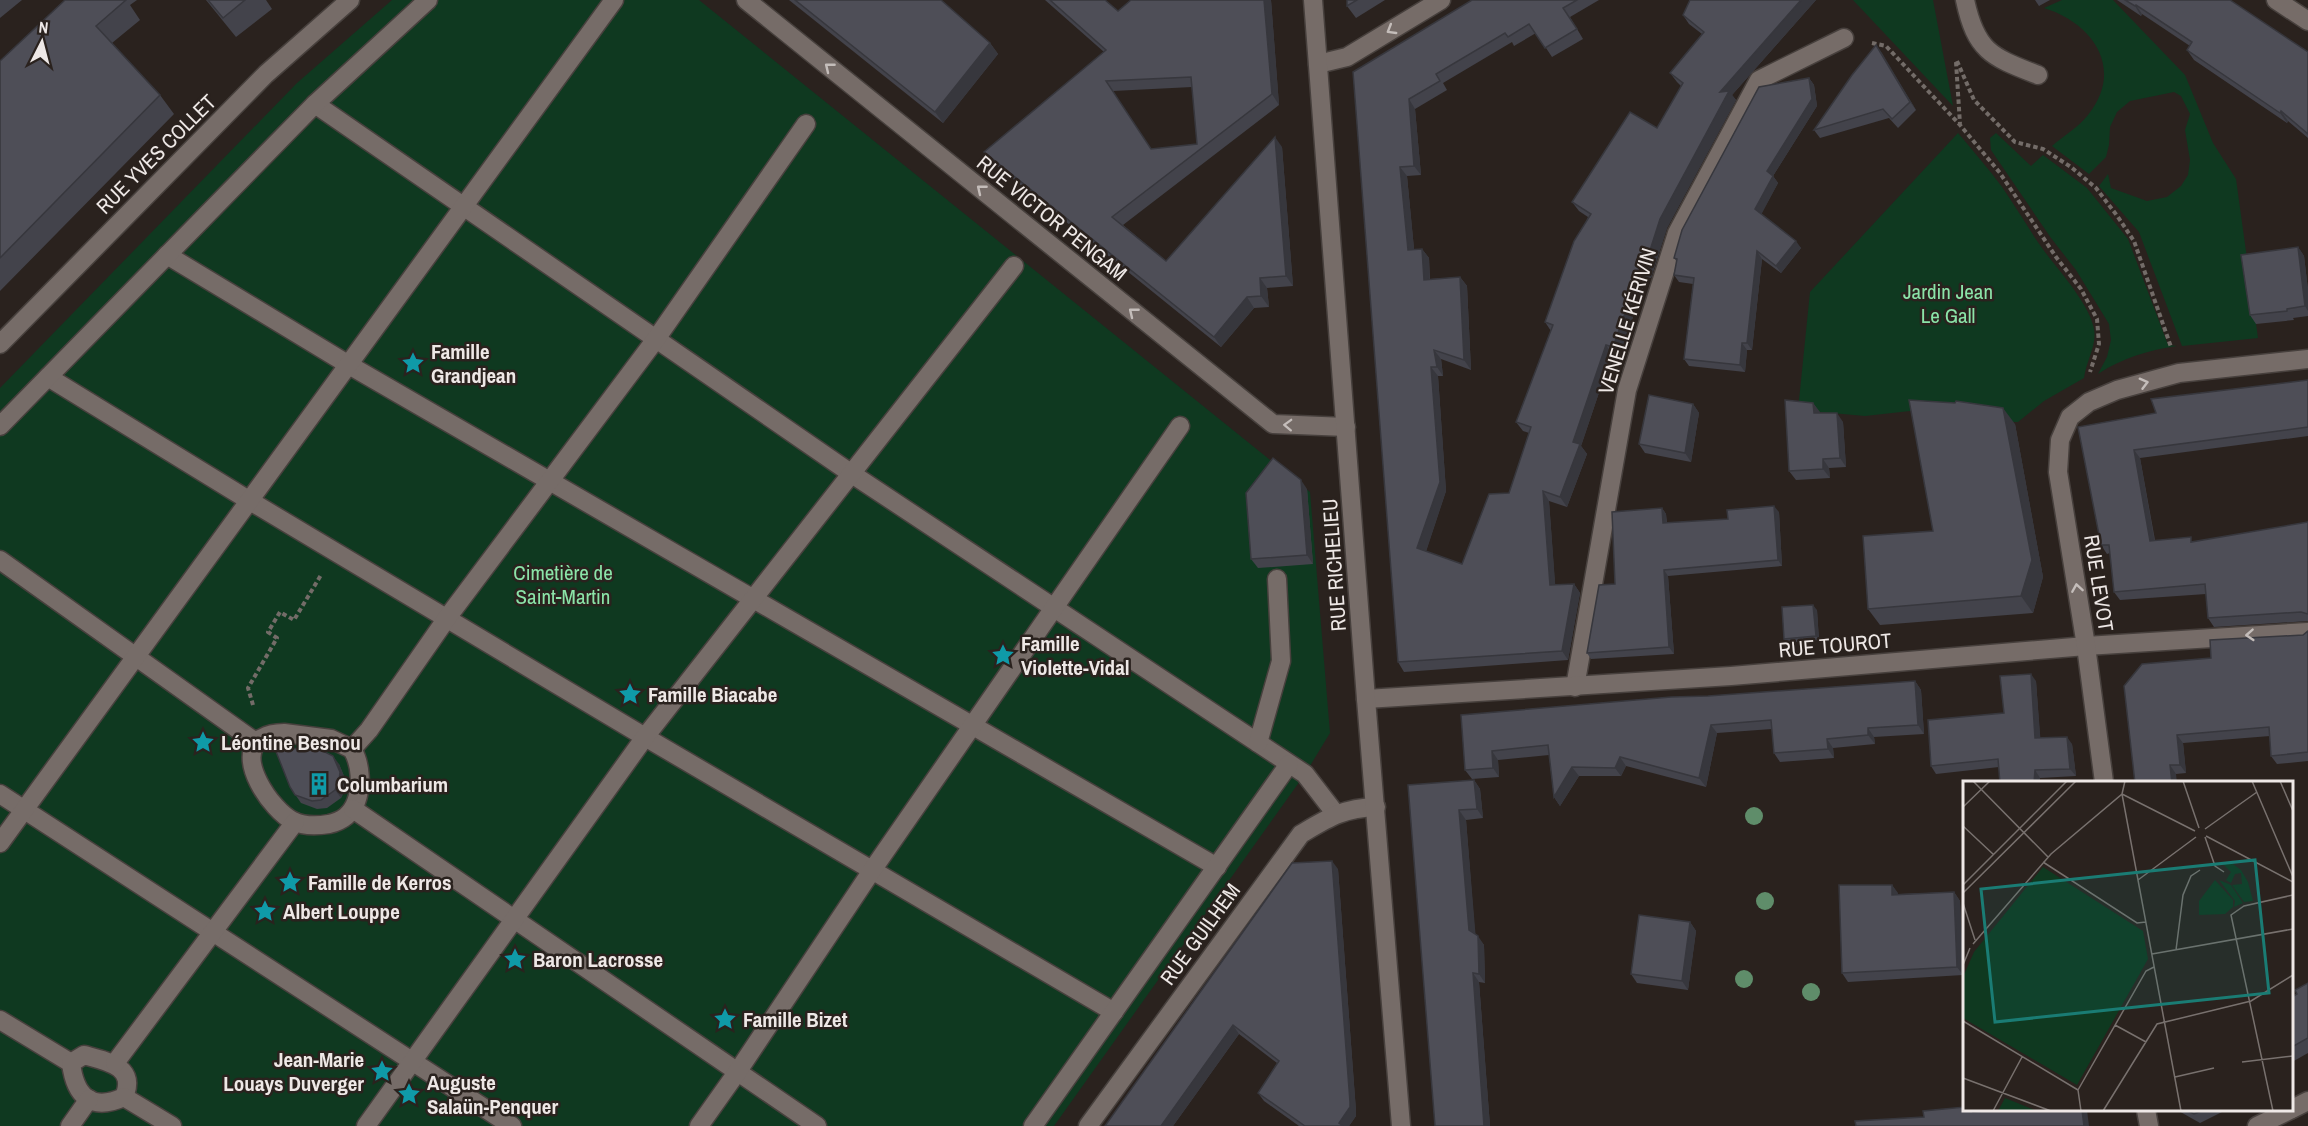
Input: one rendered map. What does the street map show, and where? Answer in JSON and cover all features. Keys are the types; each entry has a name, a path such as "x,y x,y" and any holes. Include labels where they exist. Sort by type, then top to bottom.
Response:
{"street":[{"name":"RUE YVES COLLET","path":"0,345 266,74 350,0"},
{"path":"0,426 315,104 428,0"},
{"path":"0,843 614,0"},
{"name":"RUE VICTOR PENGAM","path":"746,0 1273,424 1346,427"},
{"name":"RUE RICHELIEU","path":"1313,0 1401,1126"},
{"path":"1318,64 1347,57 1441,0"},
{"path":"1965,0 1969,17 1982,45 2004,62 2038,75"},
{"path":"2276,0 2308,21"},
{"name":"VENELLE KÉRIVIN","path":"1575,687 1627,390 1677,233 1759,80 1844,38"},
{"path":"315,104 852,474 1305,774 1335,813"},
{"path":"352,749 369,730 447,618 656,339 806,124"},
{"path":"167,255 349,365 1217,867"},
{"path":"366,1126 645,737 1014,266"},
{"path":"2179,373 2308,359"},
{"name":"RUE LEVOT","path":"2104,781 2086,646 2058,472 2060,440 2070,417 2089,402 2117,390 2179,373"},
{"path":"48,377 250,501 645,737 1114,1012"},
{"path":"699,1126 873,869 1180,426"},
{"path":"0,560 136,657 260,740"},
{"path":"1258,743 1281,661 1277,579"},
{"name":"RUE TOUROT","path":"1366,699 1575,687 2086,646 2308,632"},
{"path":"284,733 316,735 344,743 352,749 356,755 360,774 358,795 353,809 345,818 316,826 295,822 276,809 261,787 253,755 260,740 284,733"},
{"path":"1033,1126 1289,764"},
{"path":"0,794 512,1126"},
{"name":"RUE GUILHEM","path":"1088,1126 1301,834 1335,813 1356,807 1376,807"},
{"path":"353,809 818,1126"},
{"path":"115,1063 295,822"},
{"path":"0,1020 71,1063"},
{"path":"84,1055 115,1063 124,1074 128,1089 124,1097 110,1103 98,1103 89,1099 79,1091 73,1077 71,1063 84,1055"},
{"path":"124,1097 172,1126"},
{"path":"70,1126 89,1099"},
{"path":"2293,1108 2308,1101"},
{"path":"2146,1111 2149,1126"},
{"path":"2257,1126 2287,1111"}],"path":[{"path":"1844,38 1886,46 1960,125 2000,173 2092,307 2097,319 2099,344 2090,368"},
{"path":"1960,125 1956,59 1974,100 2015,142 2043,149 2071,167 2096,188 2118,217 2134,241 2164,323 2179,373"},
{"path":"260,740 248,688 277,638 268,632 280,612 294,620 335,552"}],"green space":[{"name":"Cimetière de Saint-Martin","path":"392,0 699,0 1310,492 1330,733 1305,774 1054,1126 0,1126 0,388 297,83"},
{"path":"1853,0 1933,0 1953,106"},
{"path":"2062,0 2113,0 2185,75 2213,143 2236,179 2258,338 2182,346 2139,232 2099,186 2108,174 2111,188 2147,201 2167,197 2181,186 2188,175 2190,160 2185,130 2190,114 2181,96 2174,92 2130,101 2117,112 2110,127 2106,157 2089,174 2052,146 2088,115 2099,98 2104,81 2103,65 2098,50 2089,36 2061,15 2044,8"},
{"name":"Jardin Jean Le Gall","path":"1958,133 2002,187 2042,248 2086,308 2095,335 2084,378 2044,401 2018,422 2000,422 1919,410 1865,416 1798,410 1810,292"},
{"path":"1996,133 2031,166 2043,155 2087,188 2128,239 2168,345 2177,346 2136,355 2098,374 2107,357 2111,340 2109,324 2076,270 2051,238 1991,150 1990,138"}],"building":[{"path":"65,0 126,0 96,26 160,95 0,258 0,61"},
{"path":"208,0 245,0 223,18"},
{"path":"795,0 941,0 990,43 935,112"},
{"path":"1050,0 1105,0 1118,11 1131,0 1264,0 1272,94 1112,217 1166,261 1275,137 1286,276 1260,278 1261,296 1247,297 1214,337 984,152 1106,50","holes":["1191,77 1197,144 1151,149 1106,81"]},
{"path":"1347,0 1357,0 1347,6"},
{"path":"1472,0 1577,0 1563,8 1577,29 1545,48 1529,24 1508,37 1505,33 1436,74 1440,81 1409,99 1414,166 1400,167 1408,250 1422,249 1424,280 1460,277 1464,360 1434,350 1437,367 1431,367 1440,482 1417,548 1462,564 1489,494 1509,493 1531,427 1516,422 1553,325 1545,322 1574,241 1591,214 1572,202 1630,112 1657,128 1683,83 1670,73 1704,32 1683,15 1690,0 1801,0 1720,92 1729,91 1660,219 1644,269 1641,268 1613,347 1606,345 1573,442 1580,444 1560,497 1543,491 1550,585 1574,584 1562,651 1398,662 1353,72"},
{"path":"2125,0 2230,0 2308,52 2308,134 2281,111 2280,113 2187,50 2192,42"},
{"path":"1876,45 1910,102 1892,119 1883,109 1814,130 1852,75"},
{"path":"1809,78 1812,99 1767,171 1773,176 1755,209 1796,241 1776,266 1757,251 1747,343 1742,343 1740,365 1684,359 1694,278 1674,275 1677,259 1674,258 1682,230 1759,87"},
{"path":"2298,247 2305,306 2287,309 2287,311 2250,315 2241,255"},
{"path":"2308,380 2308,427 2134,450 2150,541 2191,537 2191,542 2308,522 2308,614 2301,612 2208,618 2205,584 2114,592 2109,545 2101,545 2078,427 2156,413 2151,399"},
{"path":"1649,395 1693,404 1685,453 1639,444"},
{"path":"1785,400 1813,403 1814,413 1837,413 1840,458 1823,459 1823,469 1789,471"},
{"path":"1909,400 1955,403 1956,401 2003,408 2032,560 2021,596 1868,609 1863,536 1933,531"},
{"path":"1273,458 1301,480 1307,555 1251,559 1246,493"},
{"path":"1774,506 1778,560 1664,570 1669,647 1587,653 1599,585 1615,584 1612,512 1662,508 1663,523 1728,519 1727,510"},
{"path":"1813,605 1816,636 1784,639 1782,607"},
{"path":"2308,631 2308,752 2271,756 2269,727 2177,735 2180,765 2170,765 2172,781 2135,781 2124,686 2142,664 2211,658 2210,640 2303,635"},
{"path":"2031,674 2035,738 2067,737 2070,769 2035,770 2034,781 2000,781 1998,759 1931,766 1928,720 2004,713 2000,676"},
{"path":"1915,681 1918,725 1868,728 1868,735 1827,739 1828,749 1774,753 1771,720 1711,725 1699,778 1620,757 1615,768 1572,767 1554,797 1548,745 1492,751 1493,768 1465,770 1461,715 1671,697"},
{"name":"Columbarium","path":"317,748 333,756 340,772 335,790 321,800 312,801 295,795 275,749"},
{"path":"1474,780 1477,809 1459,810 1469,930 1478,936 1479,974 1473,973 1484,1126 1435,1126 1408,785"},
{"path":"1332,861 1350,1102 1350,1107 1339,1123 1343,1126 1305,1126 1258,1093 1279,1061 1233,1025 1161,1126 1105,1126 1292,863"},
{"path":"1839,885 1892,885 1892,895 1954,892 1957,967 1842,973"},
{"path":"1639,915 1690,922 1682,981 1631,974"},
{"path":"2308,983 2308,1038 2293,1046 2293,996 2297,994 2295,990"},
{"path":"1963,1107 1963,1111 1973,1112 2082,1111 2084,1126 1856,1126 1855,1121 1924,1117 1923,1111"}],"place":[{"name":"Famille Grandjean","path":"413,363"},
{"name":"Famille Violette-Vidal","path":"1003,655"},
{"name":"Famille Biacabe","path":"630,694"},
{"name":"Léontine Besnou","path":"203,742"},
{"name":"Columbarium","path":"319,784"},
{"name":"Famille de Kerros","path":"290,882"},
{"name":"Albert Louppe","path":"265,911"},
{"name":"Baron Lacrosse","path":"515,959"},
{"name":"Famille Bizet","path":"725,1019"},
{"name":"Jean-Marie Louays Duverger","path":"382,1071"},
{"name":"Auguste Salaün-Penquer","path":"409,1094"}]}
